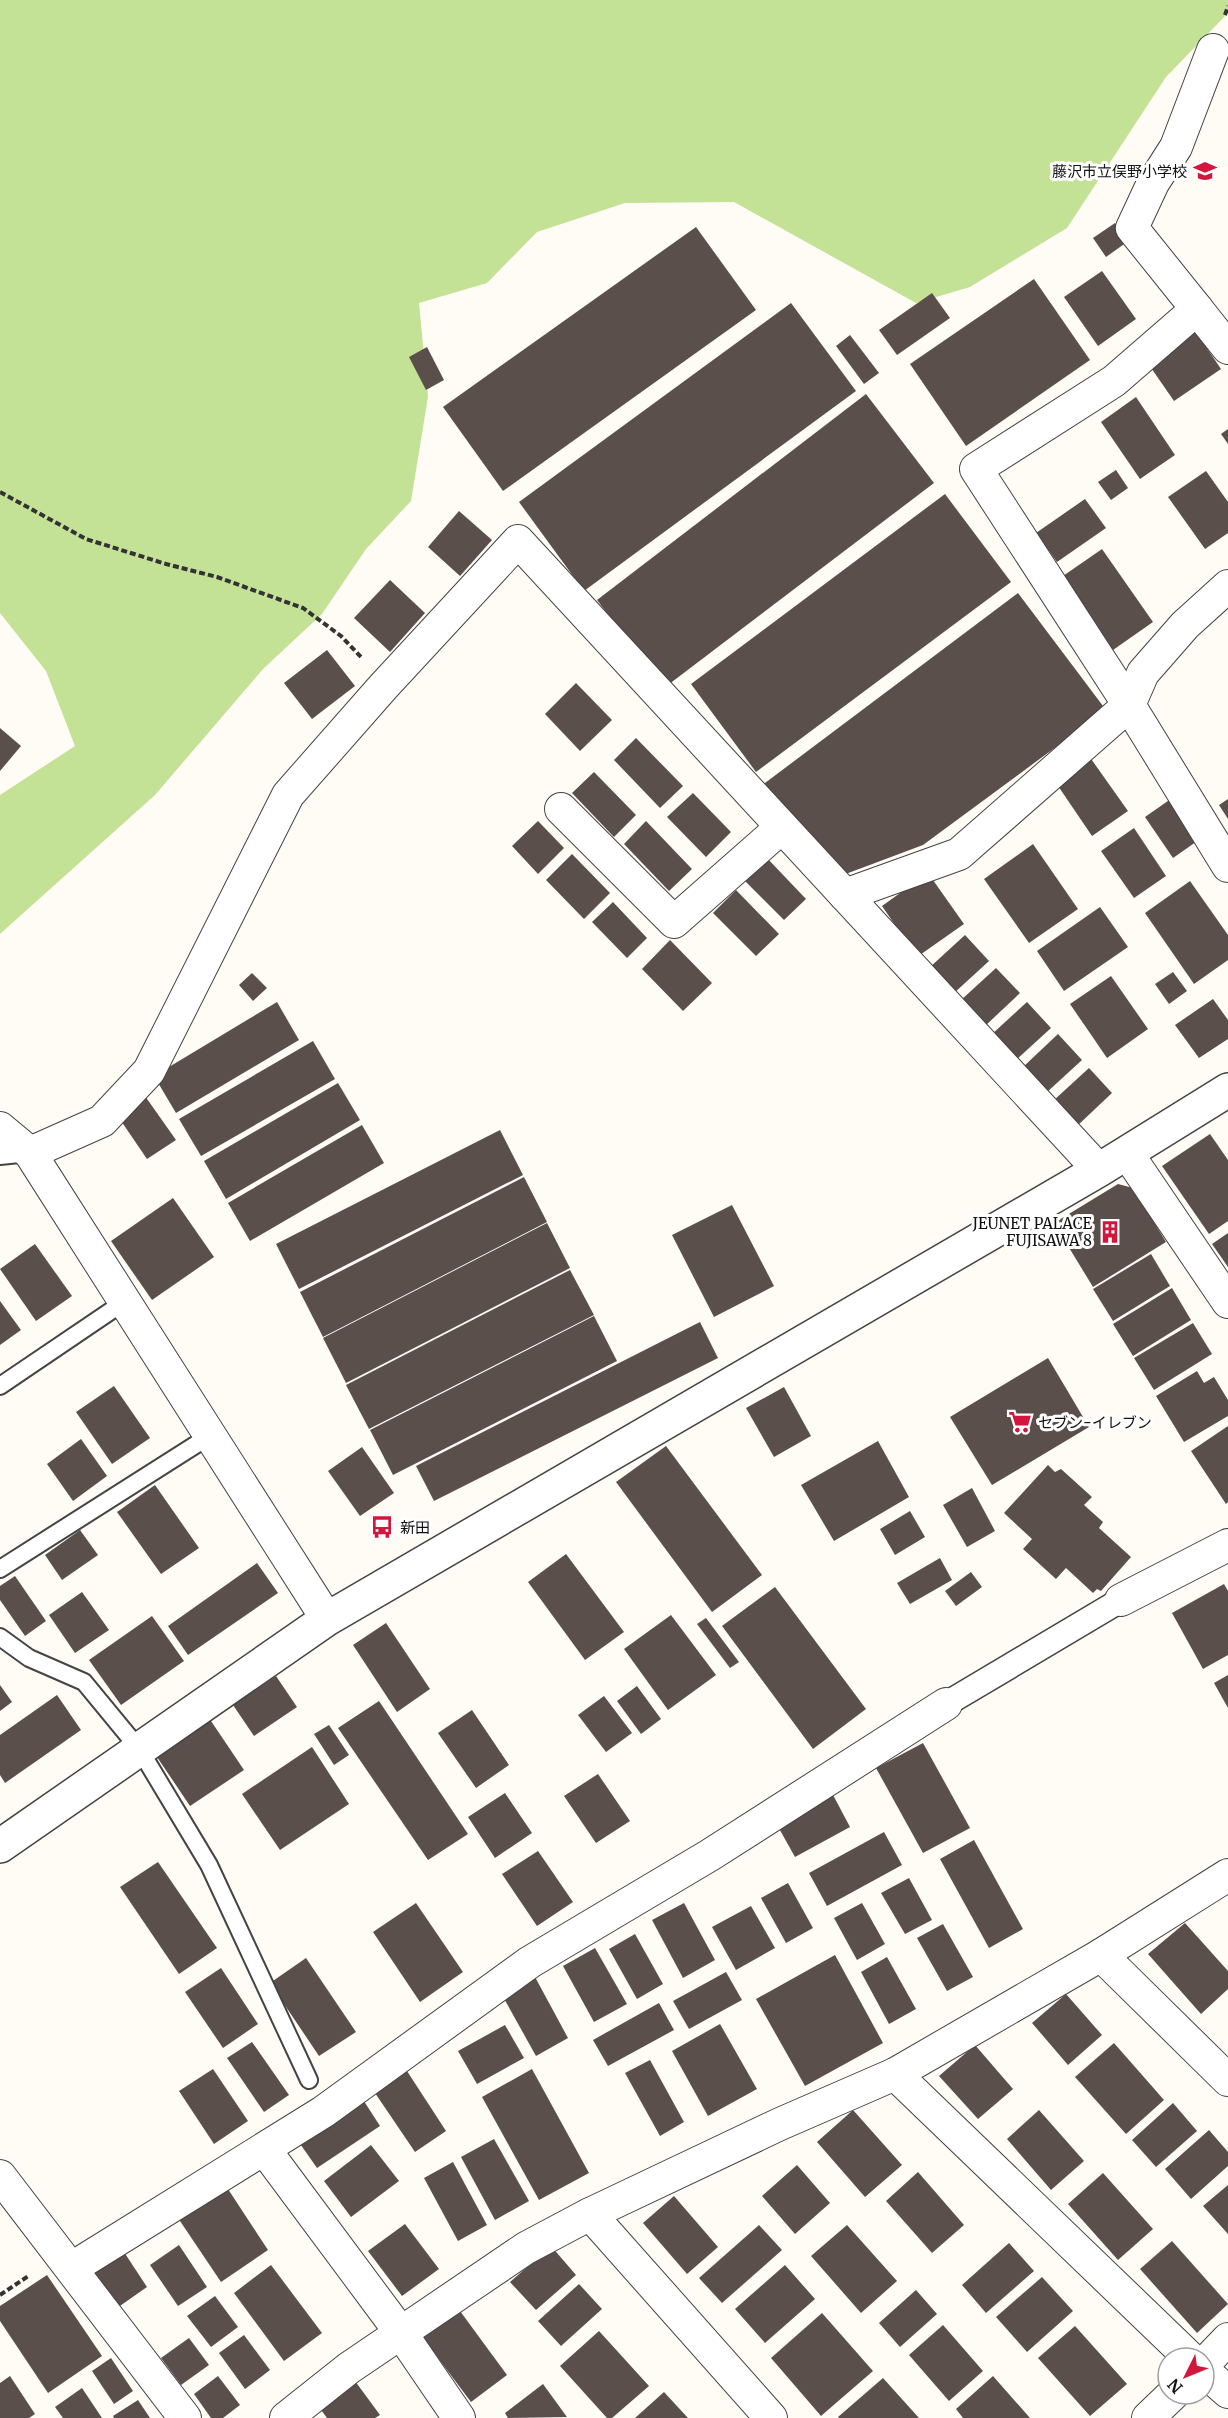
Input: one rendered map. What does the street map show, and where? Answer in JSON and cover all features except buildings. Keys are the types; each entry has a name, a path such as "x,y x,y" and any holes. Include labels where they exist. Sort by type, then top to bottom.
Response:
{"street":[{"path":"1213,50 1176,147 1154,183 1132,228 1228,348"},
{"path":"1197,309 1114,381 976,469 1129,705 1228,866"},
{"path":"15,1154 102,1121 149,1071 288,795 383,687 518,541 1099,1170"},
{"path":"845,896 959,854 1129,705 1143,673 1185,625 1228,586"},
{"path":"561,809 674,922 782,827"},
{"path":"0,1846 327,1619 1099,1170 1228,1090"},
{"path":"0,1128 15,1154 124,1302 327,1619"},
{"path":"1127,1153 1228,1302"},
{"path":"72,2268 265,2150 530,1962 710,1855 946,1704 1121,1600 1228,1545"},
{"path":"286,2418 349,2368 526,2248 590,2214 780,2124 895,2074 1101,1955 1228,1875"},
{"path":"1101,1955 1228,2080"},
{"path":"895,2074 1178,2346"},
{"path":"265,2150 401,2333 459,2418"},
{"path":"0,2176 185,2418"},
{"path":"590,2214 771,2418"},
{"path":"1216,2352 1228,2339"},
{"path":"1216,2381 1228,2391"},
{"path":"1148,2418 1160,2406"}],"lane":[{"path":"0,1386 124,1302"},
{"path":"0,1569 211,1435"},
{"path":"0,1637 29,1658 84,1682 140,1750 209,1865 309,2080"}],"path":[{"path":"0,492 86,538 166,564 218,577 303,608 341,636"}],"green space":[{"path":"0,0 1228,0 1228,13 1166,77 1067,228 970,287 916,303 734,202 625,203 537,232 487,283 419,303 428,397 411,501 366,549 322,614 263,669 155,795 0,934 0,795 75,746 46,671 0,613"}],"place":[{"name":"藤沢市立俣野小学校","path":"1205,171"},
{"name":"JEUNET PALACE FUJISAWA 8","path":"1110,1232"},
{"name":"セブン-イレブン","path":"1020,1422"},
{"name":"新田","path":"382,1527"}]}
